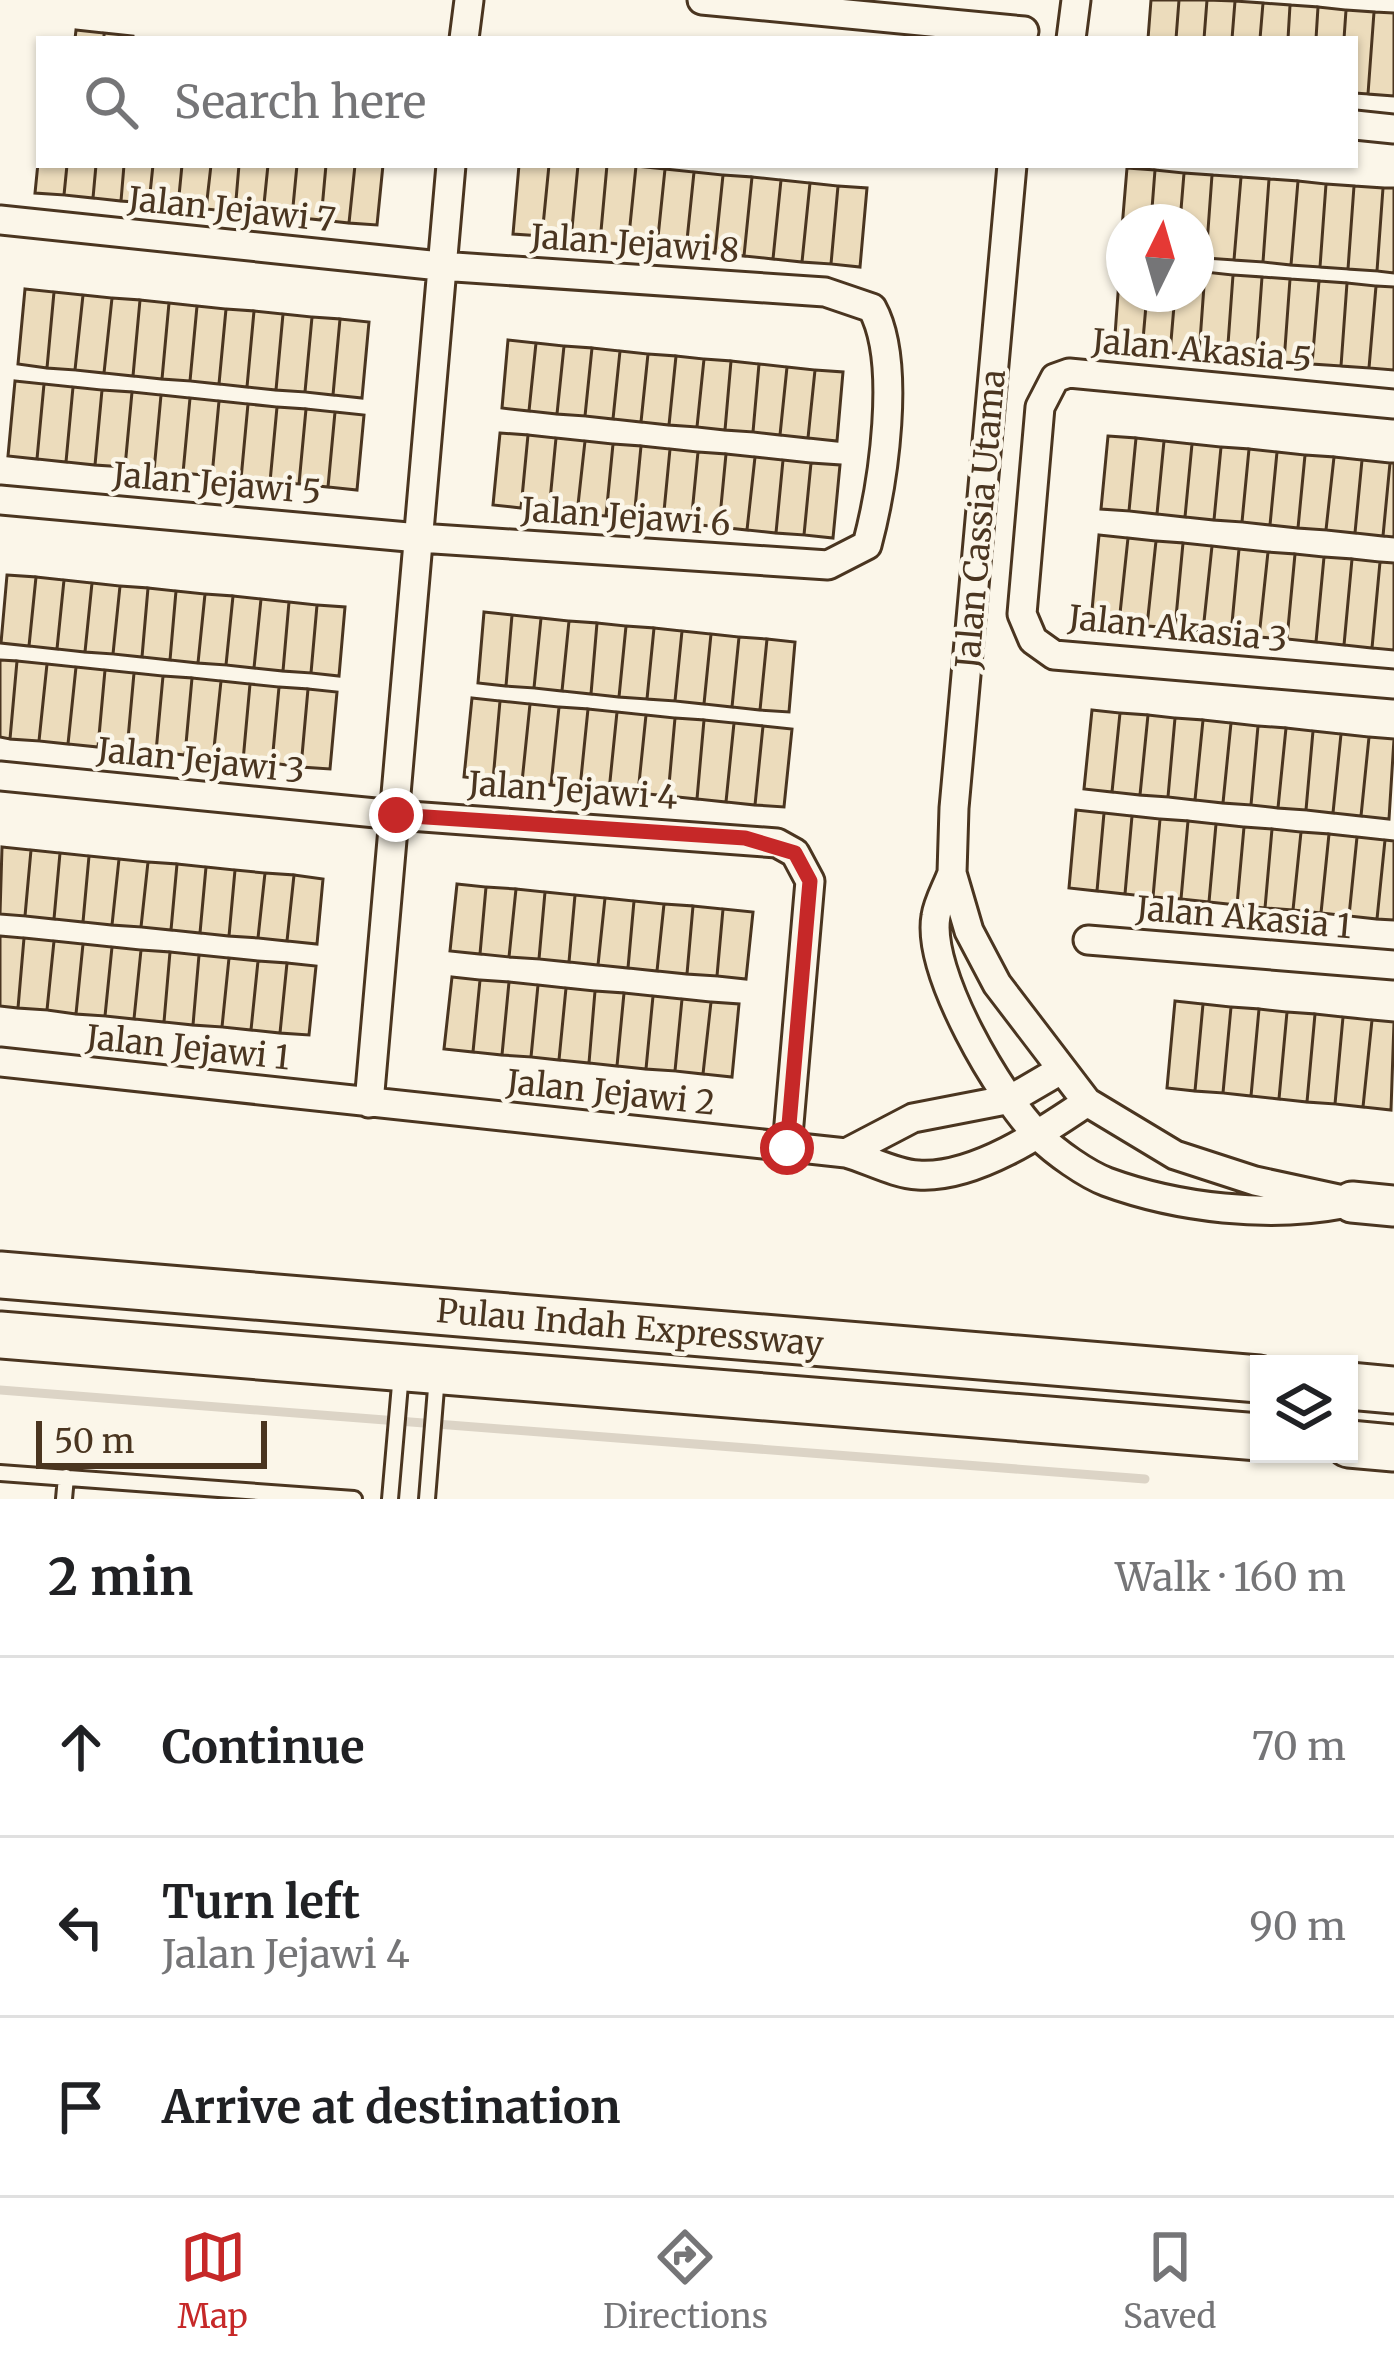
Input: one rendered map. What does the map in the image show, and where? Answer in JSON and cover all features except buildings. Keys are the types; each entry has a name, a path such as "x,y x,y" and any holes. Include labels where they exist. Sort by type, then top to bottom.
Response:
{"main road":[{"name":"Pulau Indah Expressway","path":"0,1275 1250,1378"},
{"name":"Pulau Indah Expressway","path":"0,1335 1250,1436"},
{"path":"1358,1388 1394,1390"},
{"path":"1358,1445 1394,1448"}],"street":[{"path":"464,36 469,0"},
{"path":"702,0 1023,35 1026,0"},
{"path":"1071,36 1076,0"},
{"path":"1358,125 1394,129"},
{"path":"369,1102 451,168"},
{"name":"Jalan Cassia Utama","path":"1012,168 952,873 935,918 939,952 961,1016 1010,1099 1039,1136 1105,1181 1198,1202 1292,1214 1352,1202"},
{"name":"Jalan Jejawi 7","path":"9,222 440,266"},
{"name":"Jalan Jejawi 8","path":"440,266 825,292 872,308 889,352 875,513 867,545 828,565"},
{"name":"Jalan Akasia 5","path":"1032,497 1040,407 1054,378 1070,373 1394,404"},
{"name":"Jalan Akasia 3","path":"1032,497 1022,614 1033,640 1054,655 1394,685"},
{"name":"Jalan Jejawi 5","path":"4,500 419,538"},
{"name":"Jalan Jejawi 6","path":"419,538 828,565"},
{"name":"Jalan Jejawi 3","path":"0,776 396,815"},
{"name":"Jalan Jejawi 4","path":"396,815 745,838 795,853 810,881 787,1148"},
{"name":"Jalan Cassia Utama","path":"952,873 969,932 997,984 1087,1102 1175,1155 1352,1202 1394,1206"},
{"name":"Jalan Akasia 1","path":"1088,940 1394,965"},
{"name":"Jalan Jejawi 1","path":"0,1062 369,1102"},
{"path":"846,1153 913,1118 1010,1099 1059,1071"},
{"name":"Jalan Jejawi 2","path":"369,1102 846,1153 918,1175 988,1160 1039,1136 1087,1102"}],"lane":[{"path":"390,1499 420,1369"},
{"path":"420,1369 427,1499"},
{"path":"0,1472 354,1499"},
{"path":"64,1499 66,1478"}],"waterway":[{"path":"0,1390 1145,1479"}],"route":[{"path":"396,815 745,838 777,843 795,853 810,881 787,1148"}]}
